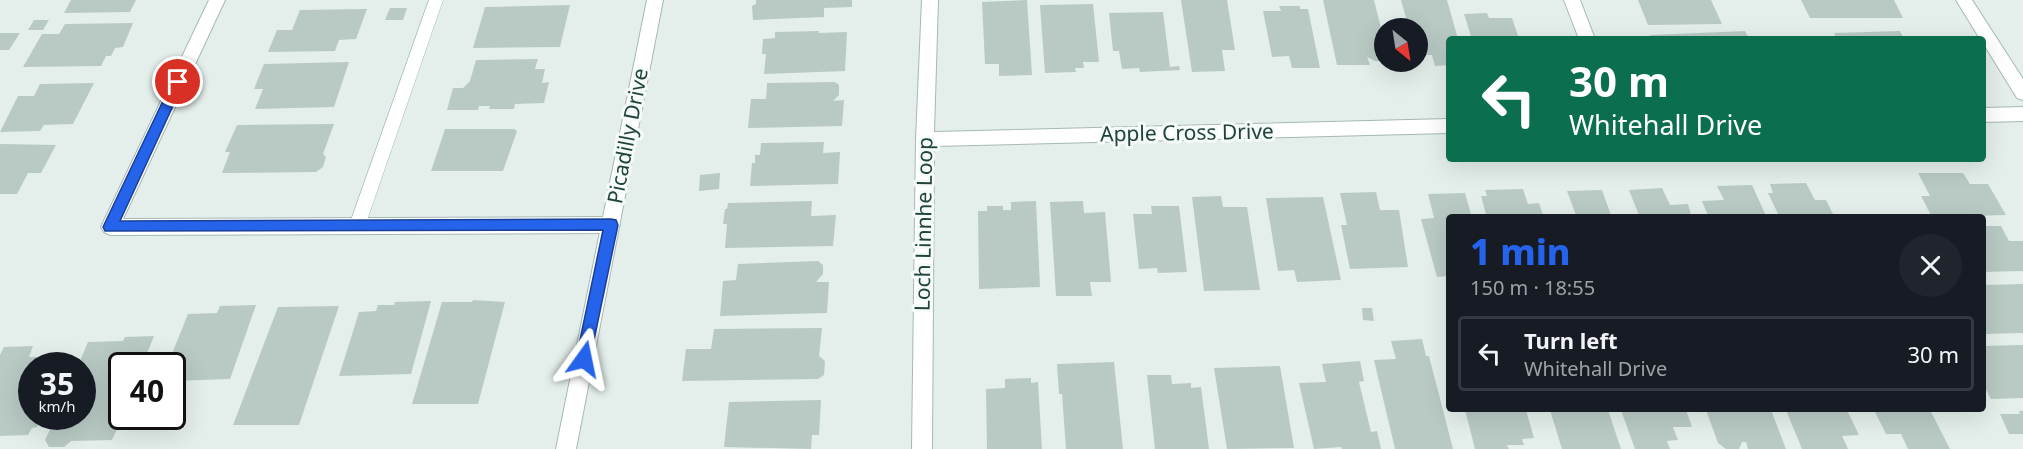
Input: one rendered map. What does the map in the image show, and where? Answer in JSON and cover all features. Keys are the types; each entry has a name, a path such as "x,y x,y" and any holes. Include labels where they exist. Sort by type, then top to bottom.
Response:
{"street":[{"path":"217,0 110,227 611,225"},
{"name":"Picadilly Drive","path":"566,449 655,0"},
{"name":"Loch Linnhe Loop","path":"922,449 925,139 930,0"},
{"path":"1572,0 1586,36"},
{"path":"1964,0 2023,93"},
{"path":"1986,115 2023,114"},
{"name":"Apple Cross Drive","path":"925,139 1446,126"}],"lane":[{"path":"357,226 436,0"}],"building":[{"path":"71,0 136,0 130,12 64,13"},
{"path":"756,0 852,0 852,7 824,8 824,17 753,20 752,6 756,4"},
{"path":"1027,0 1032,75 999,76 999,64 985,64 982,2"},
{"path":"1181,0 1227,0 1235,50 1222,50 1225,71 1192,72"},
{"path":"1323,0 1374,0 1378,18 1374,18 1374,60 1367,57 1370,65 1337,65"},
{"path":"1401,0 1447,0 1457,36 1446,36 1446,65 1435,66 1432,55 1428,55 1428,18 1406,18"},
{"path":"1638,0 1711,0 1722,24 1648,25"},
{"path":"1801,0 1894,0 1903,18 1810,18"},
{"path":"1093,4 1099,62 1083,62 1084,68 1075,68 1076,72 1045,73 1040,5"},
{"path":"570,5 560,47 473,48 485,7"},
{"path":"1279,6 1300,6 1300,9 1308,9 1320,68 1292,68 1289,56 1272,57 1263,11 1281,11"},
{"path":"390,8 407,8 403,20 385,20"},
{"path":"367,9 356,39 339,40 335,51 268,52 277,30 292,30 300,10"},
{"path":"1163,12 1170,67 1179,66 1180,70 1140,72 1139,68 1122,69 1119,51 1113,51 1109,13"},
{"path":"1487,13 1489,18 1512,18 1518,36 1471,36 1464,14"},
{"path":"34,20 49,20 43,30 28,30"},
{"path":"133,23 123,47 115,48 111,56 106,56 101,66 23,67 42,34 59,34 65,24"},
{"path":"819,31 819,33 847,32 845,71 764,74 766,54 762,54 763,39 775,38 775,32"},
{"path":"1745,31 1748,36 1650,36"},
{"path":"1900,31 1902,36 1836,36 1834,33"},
{"path":"0,33 20,33 9,50 0,50"},
{"path":"538,59 535,69 545,69 542,83 549,82 544,103 515,104 514,109 489,109 490,106 479,106 478,110 447,110 453,88 463,88 470,81 476,60"},
{"path":"349,62 334,107 255,109 263,89 254,89 264,64"},
{"path":"835,82 839,85 839,95 833,101 844,100 842,126 748,128 751,99 766,99 767,83"},
{"path":"94,83 73,124 44,125 40,131 0,132 18,96 34,96 40,84"},
{"path":"334,124 323,154 326,157 323,167 316,172 222,173 230,152 225,152 237,125"},
{"path":"445,129 514,129 517,131 503,171 431,171"},
{"path":"824,142 823,153 840,152 838,184 750,186 752,163 755,163 755,155 760,155 761,143"},
{"path":"0,144 56,145 41,173 28,173 17,194 0,194"},
{"path":"720,173 719,189 699,191 700,175"},
{"path":"1918,173 1963,173 1970,184 1988,184 2006,215 1930,214 1921,196 1930,196"},
{"path":"1806,183 1815,200 1826,200 1833,214 1778,214 1768,193 1773,193 1770,184"},
{"path":"1752,185 1765,214 1707,214 1702,201 1724,200 1717,186"},
{"path":"1662,188 1670,205 1688,204 1691,214 1638,214 1629,190"},
{"path":"1523,189 1528,204 1539,203 1543,214 1486,214 1481,196 1487,196 1485,190"},
{"path":"1602,190 1611,214 1576,214 1567,191"},
{"path":"1376,192 1380,210 1399,210 1408,267 1350,269 1341,225 1347,225 1340,193"},
{"path":"1465,193 1471,214 1446,214 1446,276 1437,277 1421,219 1434,218 1428,194"},
{"path":"1221,196 1223,207 1247,207 1260,290 1204,291 1192,197"},
{"path":"1323,197 1341,280 1297,282 1294,270 1278,271 1266,198"},
{"path":"812,201 811,216 836,215 833,246 725,248 727,224 723,224 728,203"},
{"path":"1036,201 1040,287 979,289 978,211 987,211 987,206 1003,206 1003,210 1011,210 1011,202"},
{"path":"1083,201 1084,213 1105,212 1111,282 1090,282 1092,296 1056,296 1050,202"},
{"path":"1151,206 1179,206 1187,272 1158,273 1157,268 1139,269 1133,214 1152,214"},
{"path":"1986,226 2001,226 2009,241 2023,241 2023,271 1986,272"},
{"path":"818,261 823,265 823,274 816,282 829,282 827,313 720,316 723,281 736,280 738,264"},
{"path":"2023,284 2023,333 1986,334 1986,285"},
{"path":"473,300 505,302 478,404 412,404 442,302 472,302"},
{"path":"431,301 411,374 339,376 359,312 376,311 378,305 394,305 395,302"},
{"path":"256,305 230,379 186,381 186,352 173,352 188,314 217,313 220,306"},
{"path":"339,306 299,425 233,425 278,307"},
{"path":"1362,308 1372,308 1374,321 1363,320"},
{"path":"822,328 819,356 825,361 824,375 818,379 682,381 686,349 711,349 714,329"},
{"path":"154,336 148,352 108,352 108,430 117,430 112,440 71,441 64,447 49,447 45,440 50,430 96,430 96,352 84,352 88,342 123,341 125,337"},
{"path":"1422,339 1426,356 1429,356 1453,449 1395,449 1374,360 1396,359 1391,341"},
{"path":"2023,345 2023,398 1991,399 1986,390 1986,346"},
{"path":"33,346 31,352 18,352 18,430 31,430 28,435 0,436 0,355 4,347"},
{"path":"1360,361 1364,381 1359,382 1371,432 1377,431 1381,449 1342,449 1341,447 1314,449 1299,383 1326,382 1322,364"},
{"path":"1114,362 1123,449 1066,449 1062,394 1059,394 1057,364"},
{"path":"1280,366 1294,448 1227,449 1214,368"},
{"path":"1147,375 1171,375 1172,384 1191,383 1191,388 1201,387 1209,449 1155,449"},
{"path":"1031,378 1031,383 1038,382 1042,449 987,449 986,389 1005,388 1005,379"},
{"path":"821,400 819,435 812,435 811,449 724,447 729,402"},
{"path":"2019,411 2023,411 2023,434 2009,434 2000,414 2020,414"},
{"path":"1466,412 1527,412 1534,438 1522,439 1524,445 1507,445 1509,449 1475,449"},
{"path":"1551,412 1609,412 1621,449 1562,449"},
{"path":"1622,412 1687,412 1692,427 1673,427 1678,440 1667,441 1670,449 1635,449"},
{"path":"1707,412 1772,412 1786,449 1748,449 1746,442 1742,442 1739,449 1726,449 1718,443"},
{"path":"1787,412 1848,412 1859,435 1842,436 1848,449 1802,449"},
{"path":"1875,412 1931,412 1950,449 1908,449 1901,434 1886,434"}],"route":[{"path":"178,82 110,227 611,225 584,359"}]}
